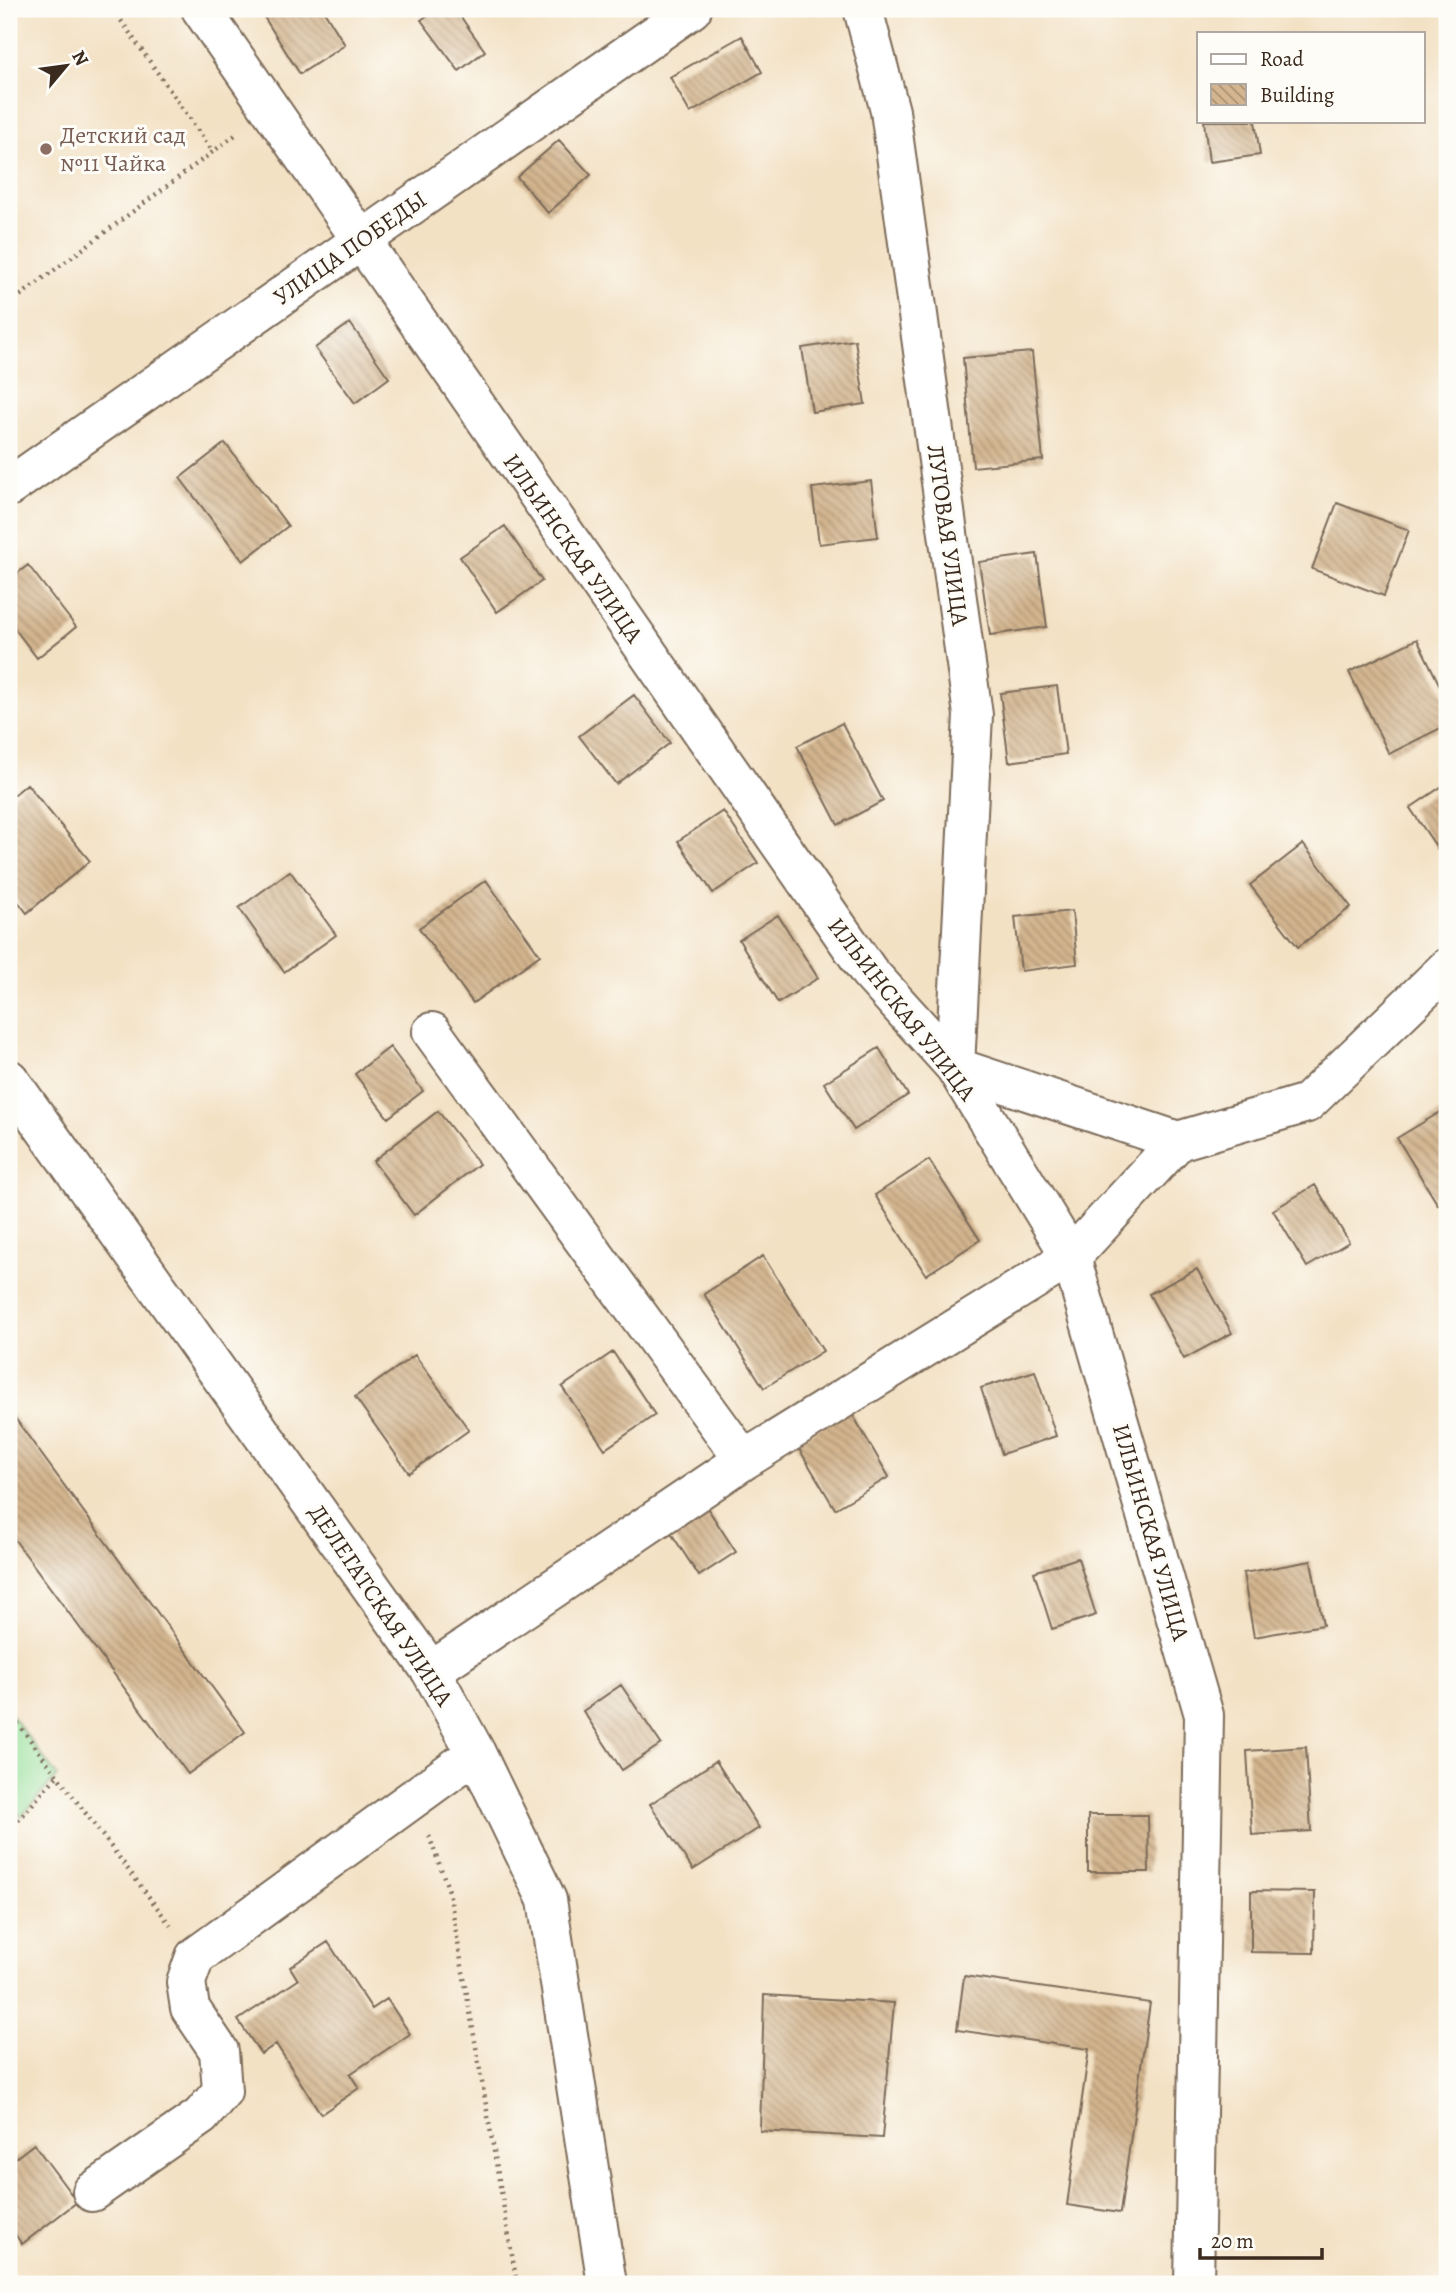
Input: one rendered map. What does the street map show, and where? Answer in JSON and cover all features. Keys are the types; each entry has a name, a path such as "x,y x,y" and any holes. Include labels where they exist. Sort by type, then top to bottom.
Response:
{"street":[{"name":"ИЛЬИНСКАЯ УЛИЦА","path":"201,9 869,972 955,1068 1072,1257 1204,1715 1194,2284"},
{"name":"УЛИЦА ПОБЕДЫ","path":"9,487 692,9"},
{"name":"ЛУГОВАЯ УЛИЦА","path":"863,9 890,111 973,715 955,1068"},
{"path":"431,1671 744,1460 1072,1257 1178,1141 1307,1103 1447,968"},
{"path":"432,1032 744,1460"},
{"path":"955,1068 1178,1141"},
{"name":"ДЕЛЕГАТСКАЯ УЛИЦА","path":"9,1079 431,1671 476,1753 547,1900 607,2284"},
{"path":"92,2192 201,2116 222,2091 219,2051 190,2008 186,1982 195,1957 476,1753"}],"path":[{"path":"113,9 213,152"},
{"path":"9,304 270,109"},
{"path":"9,1712 195,1957"},
{"path":"9,1831 58,1776"},
{"path":"408,1803 432,1840 449,1891 517,2284"}],"green space":[{"path":"9,1712 57,1776 21,1817 9,1799"}],"building":[{"path":"259,9 323,9 345,45 300,74"},
{"path":"437,9 455,9 485,51 459,71 421,20"},
{"path":"742,36 762,72 690,113 670,77"},
{"path":"1204,122 1255,122 1260,155 1209,162"},
{"path":"559,140 591,175 548,213 517,177"},
{"path":"350,323 389,378 355,403 315,348"},
{"path":"855,340 865,404 812,412 802,348"},
{"path":"1032,352 1043,460 973,467 963,358"},
{"path":"225,443 288,526 243,561 180,478"},
{"path":"871,481 878,537 819,544 812,488"},
{"path":"1337,503 1409,530 1384,596 1312,569"},
{"path":"505,526 542,581 497,612 460,557"},
{"path":"1037,554 1047,627 990,635 979,562"},
{"path":"28,565 76,627 37,658 9,621 9,580"},
{"path":"1417,639 1447,700 1447,725 1389,754 1349,672"},
{"path":"1057,686 1066,754 1009,762 1000,693"},
{"path":"634,695 670,743 616,784 579,736"},
{"path":"842,723 883,801 838,825 797,746"},
{"path":"1447,783 1447,856 1444,858 1410,808"},
{"path":"27,784 90,861 27,913 9,890 9,799"},
{"path":"723,811 758,863 713,893 678,841"},
{"path":"1303,844 1351,907 1298,947 1250,885"},
{"path":"290,871 336,935 284,972 239,908"},
{"path":"486,880 540,955 473,1003 419,928"},
{"path":"1072,911 1077,964 1021,971 1015,917"},
{"path":"778,915 818,978 778,1003 739,940"},
{"path":"390,1047 423,1091 388,1118 355,1074"},
{"path":"879,1048 908,1095 854,1130 824,1083"},
{"path":"1447,1108 1447,1199 1438,1205 1397,1138"},
{"path":"438,1111 479,1164 414,1215 373,1161"},
{"path":"929,1160 980,1240 926,1275 875,1195"},
{"path":"1315,1185 1349,1242 1307,1267 1273,1210"},
{"path":"763,1256 823,1351 764,1388 704,1294"},
{"path":"1197,1269 1232,1333 1184,1359 1149,1294"},
{"path":"613,1352 655,1415 605,1449 562,1387"},
{"path":"415,1355 469,1430 409,1473 355,1397"},
{"path":"1035,1371 1056,1436 1002,1454 981,1388"},
{"path":"9,1410 245,1732 188,1774 9,1532"},
{"path":"850,1410 889,1477 835,1509 795,1442"},
{"path":"706,1506 736,1552 699,1576 669,1530"},
{"path":"1078,1558 1096,1615 1052,1629 1034,1572"},
{"path":"1311,1561 1323,1625 1254,1637 1243,1573"},
{"path":"621,1685 661,1744 622,1770 583,1711"},
{"path":"1306,1747 1311,1831 1252,1835 1247,1751"},
{"path":"716,1761 759,1828 693,1870 650,1804"},
{"path":"1088,1815 1148,1815 1149,1872 1088,1872"},
{"path":"1251,1891 1315,1892 1314,1953 1251,1952"},
{"path":"328,1942 372,2009 387,1999 410,2034 350,2074 359,2088 321,2114 276,2044 261,2054 238,2020 298,1980 290,1967"},
{"path":"964,1976 1150,2003 1120,2213 1067,2205 1089,2049 957,2030"},
{"path":"764,1995 894,2003 882,2138 760,2131"},
{"path":"34,2144 77,2202 22,2244 9,2226 9,2163"}],"place":[{"name":"Детский сад №11 Чайка","path":"46,149"}]}
